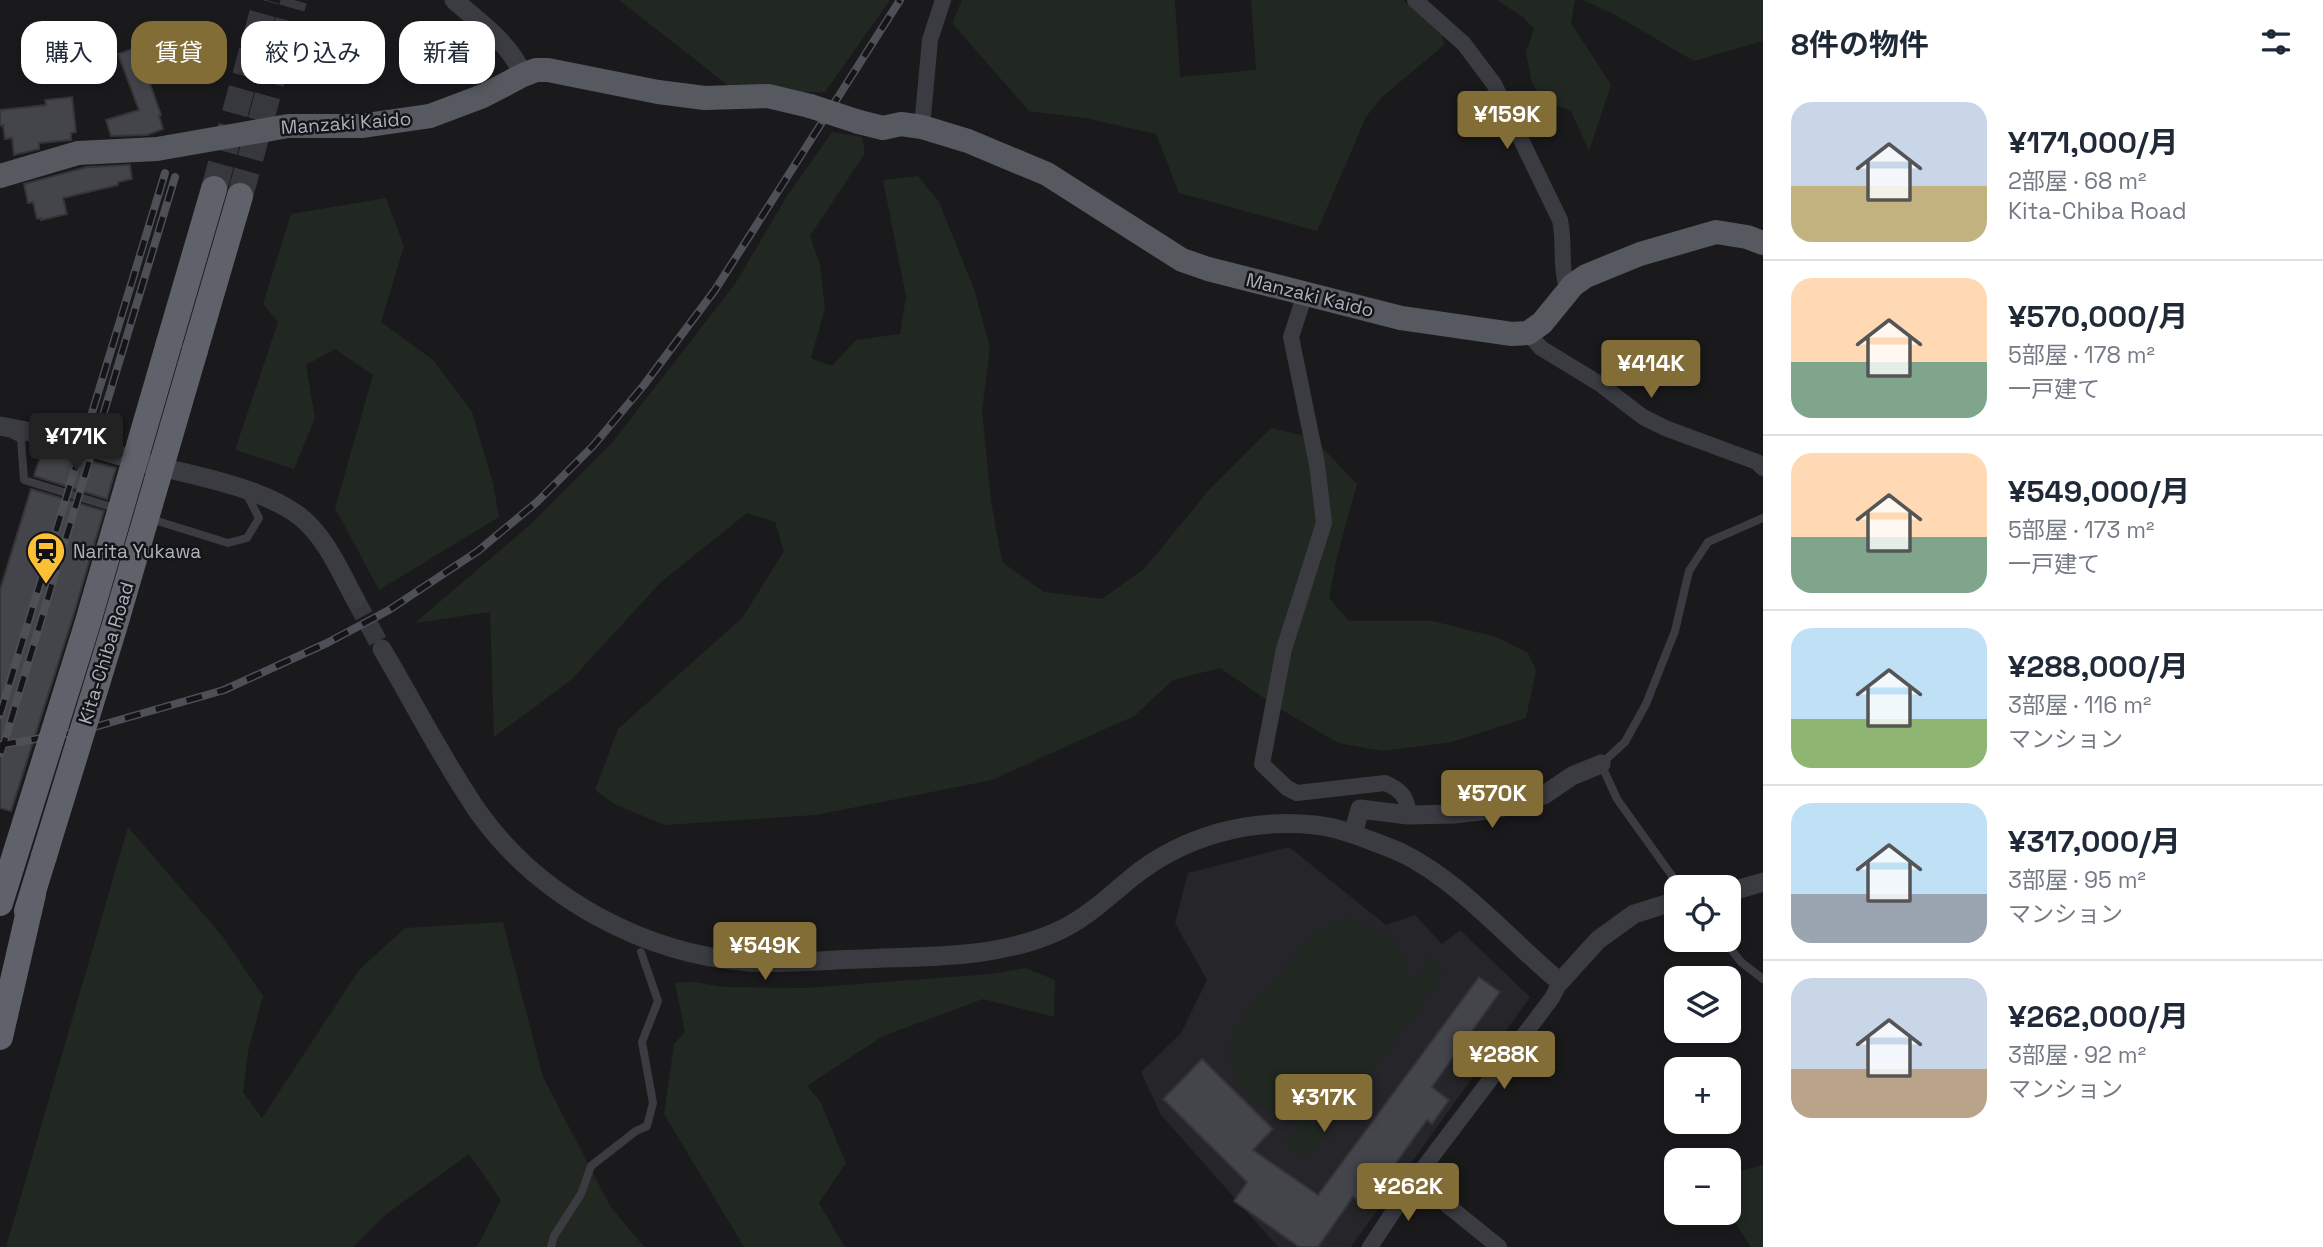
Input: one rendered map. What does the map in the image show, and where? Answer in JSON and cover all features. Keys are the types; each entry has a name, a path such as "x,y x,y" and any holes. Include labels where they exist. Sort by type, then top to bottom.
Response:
{"highway":[{"name":"Kita-Chiba Road","path":"0,904 87,625 214,188"},
{"name":"Kita-Chiba Road","path":"0,987 33,894 114,628 240,197"},
{"path":"0,1037 33,894"}],"main road":[{"name":"Manzaki Kaido","path":"0,176 78,152 157,149 288,126 361,126 430,116 483,96 523,75 536,70 548,70 658,92 705,98 768,96 883,128 901,124 922,127 968,141 1047,174 1182,260 1208,269 1401,318 1512,334 1528,333"},
{"path":"1528,333 1542,323 1573,285 1587,276 1640,254 1716,232 1739,235 1763,243"}],"street":[{"path":"454,0 498,39 517,60 523,75"},
{"path":"922,127 930,40 943,0"},
{"path":"1415,0 1464,44 1494,83 1560,220 1564,236 1562,272 1566,284 1573,285"},
{"path":"1305,294 1291,337 1317,464 1324,523 1284,649 1262,764 1287,788 1297,793 1385,783 1397,788 1406,798 1408,815"},
{"path":"1528,333 1541,348 1600,384 1643,417 1665,428 1757,462 1763,468"},
{"path":"0,428 40,433 271,500 299,516 320,539 355,599"},
{"path":"382,649 455,775 480,814 505,845 533,872 571,901 641,938 675,949 716,958 777,962 950,955 997,950 1058,932 1086,915 1156,860 1204,837 1235,828 1273,822 1318,825 1353,834 1403,853 1477,906 1560,982"},
{"path":"1353,834 1360,809 1408,815 1497,809 1544,795 1572,775 1601,764"},
{"path":"1741,888 1763,882"},
{"path":"1370,1247 1415,1179 1552,998 1560,982 1598,940 1634,914 1664,905"},
{"path":"1415,1179 1499,1247"}],"lane":[{"path":"0,428 21,439 24,480 127,512"},
{"path":"139,515 228,543 247,538 258,518 245,491"},
{"path":"1672,875 1617,799 1601,764 1625,742 1646,704 1675,631 1689,571 1708,542 1763,519"},
{"path":"551,1247 554,1236 581,1194 591,1166 636,1131 647,1126 653,1103 642,1042 658,1001 641,952"},
{"path":"1733,952 1741,962 1763,979"}],"shaded area":[{"path":"619,0 890,0 825,92 738,93"},
{"path":"962,0 1175,0 1180,77 1256,70 1251,0 1403,0 1442,33 1444,45 1381,98 1366,117 1317,231 1179,193 1156,134 1085,118 1029,111 952,23"},
{"path":"1497,0 1575,0 1571,23 1611,85 1589,151 1571,111 1541,100 1531,80 1526,52 1534,29 1524,18"},
{"path":"1583,0 1763,0 1763,41 1694,61 1615,15"},
{"path":"832,132 862,137 865,153 810,236 820,265 825,308 811,358 832,366 856,340 900,334 906,296 883,180 918,176 939,202 974,289 990,348 982,410 991,501 1002,562 1044,592 1102,599 1145,568 1209,490 1271,428 1313,438 1357,484 1329,598 1349,621 1433,621 1496,637 1528,653 1536,670 1526,718 1452,742 1382,751 1338,743 1277,707 1220,668 1173,680 1134,716 992,780 816,815 665,825 614,804 595,790 618,729 743,617 784,551 775,522 747,513 661,582 571,680 494,737 490,612 415,623 531,524 611,444 735,284 787,196"},
{"path":"386,198 404,246 381,322 433,360 472,412 493,483 499,517 379,590 335,508 373,375 335,349 306,365 315,418 294,469 235,450 278,322 263,304 291,214"},
{"path":"128,827 223,937 263,996 248,1052 243,1092 262,1118 359,970 405,928 503,922 543,1077 610,1206 644,1247 477,1247 501,1200 469,1154 385,1215 353,1247 6,1247"},
{"path":"1289,847 1386,925 1415,915 1442,944 1460,930 1530,997 1351,1247 1278,1247 1161,1115 1141,1072 1181,1033 1207,980 1175,923 1188,873"},
{"path":"1346,918 1373,927 1389,936 1406,957 1408,985 1431,956 1444,974 1307,1159 1286,1141 1304,1116 1275,1112 1254,1102 1233,1073 1230,1047 1234,1029 1313,933"},
{"path":"1025,968 1055,980 1054,1017 983,999 883,1036 807,1086 820,1101 846,1163 819,1203 844,1246 851,1247 744,1247 664,1114 674,1044 685,1032 675,983 693,982 724,987 805,988 990,974"},
{"path":"1763,1165 1763,1247 1751,1247 1737,1225 1741,1225 1741,1171"}],"building":[{"path":"131,49 131,84 150,84 163,129 147,135 111,136 106,120 139,110 118,54"},
{"path":"72,97 76,132 71,133 71,140 39,143 39,149 14,155 12,138 5,139 3,125 0,126 0,110 46,105 45,100"},
{"path":"130,165 132,179 63,198 67,214 37,219 33,202 28,203 24,184 87,167"},
{"path":"43,448 116,468 107,499 34,476"},
{"path":"31,489 104,511 11,811 0,808 0,590"},
{"path":"1479,977 1500,992 1432,1087 1449,1100 1432,1124 1427,1120 1365,1206 1353,1197 1318,1247 1299,1247 1234,1201 1247,1182 1163,1099 1202,1059 1273,1129 1253,1150 1318,1195"}],"tunnel":[{"path":"214,189 266,0"},
{"path":"240,196 294,0"},
{"path":"355,599 382,649"}],"railway":[{"path":"0,745 77,732 224,690 327,643 389,610 478,551 537,502 593,446 644,385 715,290 900,0"},
{"path":"0,715 165,173"},
{"path":"1,753 175,177"}],"place":[{"name":"Narita Yukawa","path":"46,585"}]}
